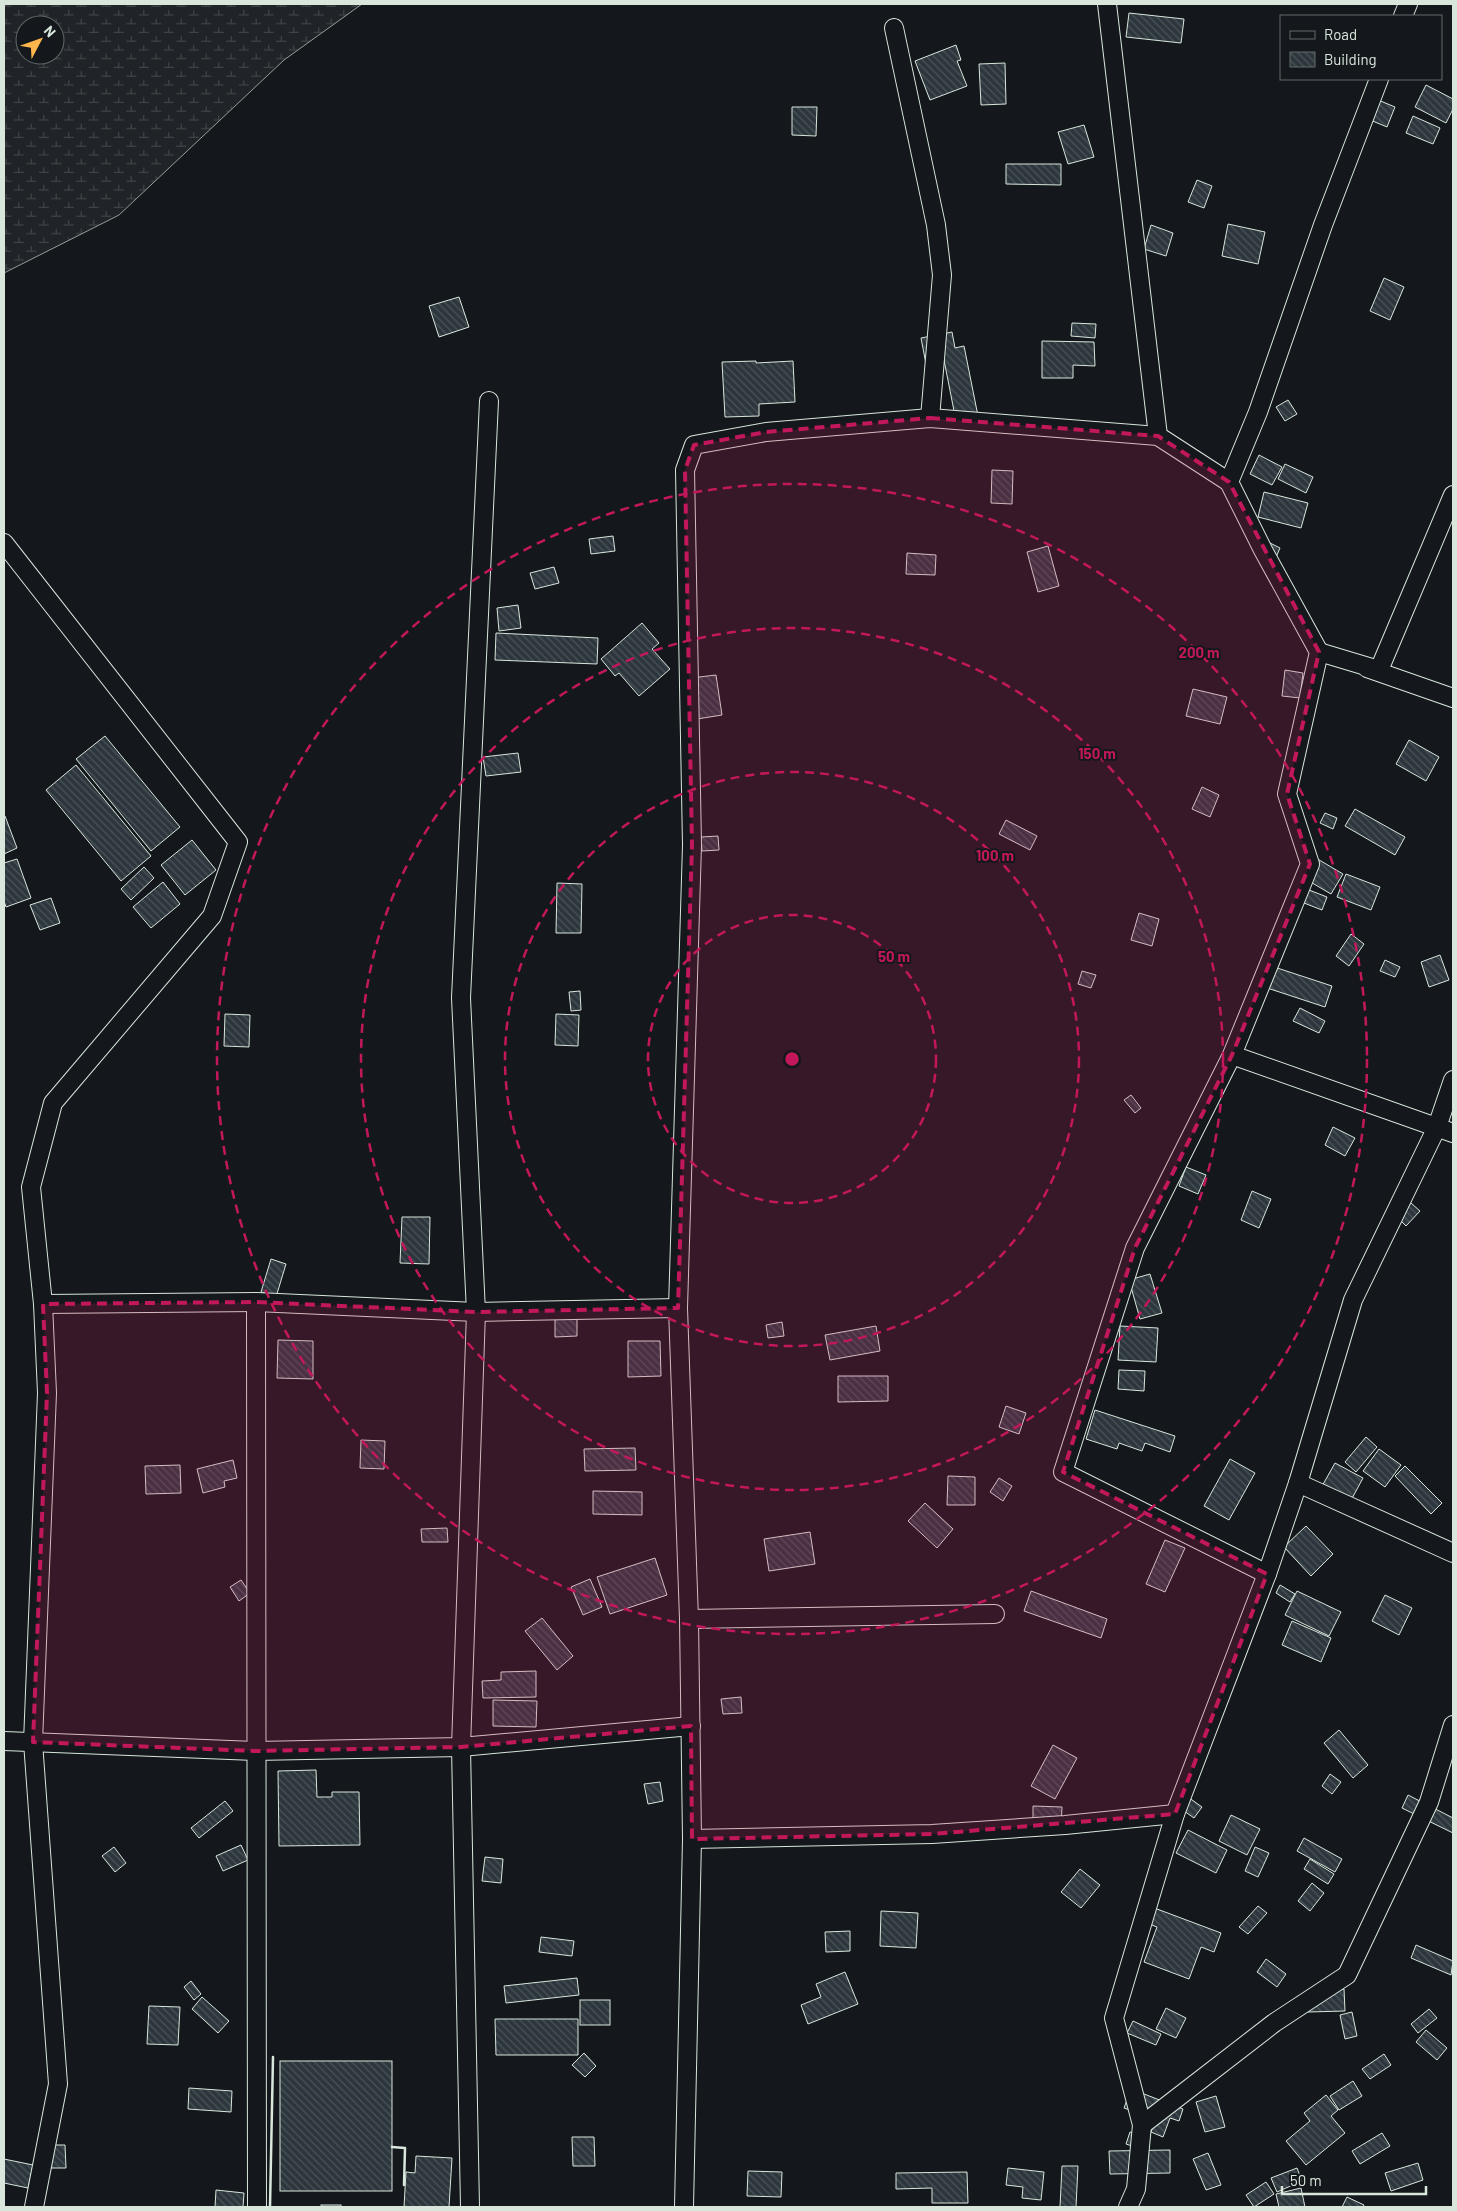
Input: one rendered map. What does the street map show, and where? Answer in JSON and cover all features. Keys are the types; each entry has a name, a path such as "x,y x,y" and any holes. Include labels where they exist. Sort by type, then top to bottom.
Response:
{"street":[{"path":"1107,4 1158,436"},
{"path":"894,28 936,225 942,275 930,418"},
{"path":"1229,482 1258,412 1322,225 1379,80"},
{"path":"470,2207 461,1747 476,1312 461,998 489,401"},
{"path":"684,2207 692,1839 689,1619 678,1308 692,845 684,470 694,445 766,432 930,418 1158,436 1229,482 1263,550 1319,652 1287,794 1310,864 1232,1055 1135,1248 1063,1472 1267,1574"},
{"path":"1319,652 1379,670 1453,495"},
{"path":"4,543 238,842 212,916 53,1103 31,1187 43,1304 47,1393 33,1742 58,2084 34,2207"},
{"path":"1319,652 1453,698"},
{"path":"1232,1055 1445,1130"},
{"path":"1128,2207 1136,2189 1142,2126 1114,2018 1175,1814 1267,1574 1298,1483 1353,1300 1445,1130 1453,1080"},
{"path":"43,1304 256,1302 476,1312 678,1308"},
{"path":"256,1302 257,2207"},
{"path":"1298,1483 1453,1553"},
{"path":"689,1619 994,1614"},
{"path":"1142,2126 1274,2023 1347,1975 1429,1802 1453,1725"},
{"path":"4,1741 255,1751 461,1747 691,1726"},
{"path":"692,1839 932,1834 1065,1825 1175,1814"}],"highlighted area":[{"path":"930,418 1158,436 1229,482 1319,652 1287,794 1310,864 1232,1055 1135,1248 1063,1472 1267,1574 1175,1814 932,1834 692,1839 691,1726 461,1747 255,1751 33,1742 47,1393 43,1304 256,1302 476,1312 678,1308 692,845 685,470 694,445 766,432"}],"green space":[{"path":"4,4 362,4 284,60 119,215 4,273"}],"building":[{"path":"1129,13 1184,19 1181,43 1126,37"},
{"path":"956,45 961,60 957,61 967,86 930,100 915,61"},
{"path":"1005,63 1006,104 981,105 979,64"},
{"path":"1426,85 1453,99 1453,109 1446,123 1415,107"},
{"path":"1371,97 1395,107 1387,127 1363,117"},
{"path":"792,107 817,107 816,136 792,135"},
{"path":"1413,116 1440,128 1433,144 1406,133"},
{"path":"1084,125 1094,157 1068,164 1058,132"},
{"path":"1006,164 1061,164 1061,185 1006,184"},
{"path":"1197,180 1212,186 1204,208 1188,202"},
{"path":"1228,224 1265,232 1258,264 1222,256"},
{"path":"1151,225 1173,233 1166,256 1144,249"},
{"path":"1384,278 1404,287 1390,320 1370,311"},
{"path":"459,297 469,327 439,337 429,306"},
{"path":"1072,323 1096,324 1095,338 1071,336"},
{"path":"952,332 955,348 964,346 978,416 956,421 944,360 926,364 921,338"},
{"path":"1042,341 1094,342 1095,366 1073,365 1073,378 1042,378"},
{"path":"756,361 756,363 793,361 795,402 759,404 759,416 725,417 722,362"},
{"path":"1288,400 1297,414 1285,421 1276,407"},
{"path":"1259,455 1282,467 1272,485 1250,474"},
{"path":"1285,464 1313,477 1306,493 1278,479"},
{"path":"992,470 1013,471 1012,504 991,503"},
{"path":"1264,492 1308,503 1301,528 1258,517"},
{"path":"613,536 615,551 591,554 589,539"},
{"path":"1270,543 1280,548 1274,562 1264,557"},
{"path":"1048,546 1059,586 1038,592 1027,552"},
{"path":"907,553 936,555 935,575 906,574"},
{"path":"554,567 559,583 535,589 530,573"},
{"path":"518,605 521,628 499,631 497,608"},
{"path":"642,623 659,643 652,649 670,669 639,696 619,673 615,676 601,659"},
{"path":"496,633 598,638 597,664 495,660"},
{"path":"1285,670 1303,673 1300,698 1282,696"},
{"path":"716,675 722,715 697,719 691,678"},
{"path":"1193,689 1227,697 1220,724 1186,716"},
{"path":"105,736 180,827 151,851 76,759"},
{"path":"1409,740 1439,757 1426,781 1396,764"},
{"path":"518,753 521,772 486,776 483,757"},
{"path":"76,765 151,856 121,881 46,790"},
{"path":"1202,787 1219,795 1210,817 1192,809"},
{"path":"1355,809 1405,837 1395,855 1345,826"},
{"path":"1325,813 1337,818 1333,829 1320,823"},
{"path":"4,817 17,848 4,854"},
{"path":"1006,820 1037,836 1030,850 999,834"},
{"path":"718,836 719,850 702,851 701,837"},
{"path":"192,840 216,870 185,895 161,865"},
{"path":"1309,854 1343,874 1331,894 1297,874"},
{"path":"17,859 31,898 6,907 4,901 4,863"},
{"path":"144,867 154,878 131,900 121,889"},
{"path":"1346,874 1380,887 1371,910 1337,897"},
{"path":"163,882 180,904 151,928 133,907"},
{"path":"557,883 582,884 581,933 556,933"},
{"path":"1309,890 1327,897 1322,910 1304,903"},
{"path":"51,898 60,923 40,930 30,905"},
{"path":"1139,913 1159,919 1152,946 1131,940"},
{"path":"1351,934 1364,944 1349,966 1336,956"},
{"path":"1440,955 1449,980 1429,987 1421,962"},
{"path":"1385,960 1400,967 1395,977 1380,971"},
{"path":"1262,963 1332,986 1325,1007 1255,984"},
{"path":"1082,971 1096,975 1091,988 1078,984"},
{"path":"580,991 581,1010 571,1011 569,992"},
{"path":"1300,1008 1325,1021 1319,1033 1293,1021"},
{"path":"225,1014 250,1015 249,1047 224,1046"},
{"path":"556,1014 579,1015 578,1046 555,1045"},
{"path":"1131,1095 1141,1108 1135,1113 1124,1100"},
{"path":"1333,1127 1355,1138 1345,1156 1325,1145"},
{"path":"1186,1167 1206,1175 1198,1194 1179,1186"},
{"path":"1252,1191 1271,1199 1259,1228 1241,1220"},
{"path":"1403,1196 1420,1211 1406,1226 1390,1210"},
{"path":"402,1217 430,1217 429,1264 400,1263"},
{"path":"271,1259 286,1264 276,1297 261,1292"},
{"path":"1150,1274 1162,1313 1140,1319 1129,1280"},
{"path":"577,1318 577,1336 555,1337 555,1319"},
{"path":"782,1322 784,1336 768,1338 766,1325"},
{"path":"876,1326 880,1351 830,1360 825,1335"},
{"path":"1120,1326 1158,1328 1156,1362 1118,1360"},
{"path":"278,1340 313,1341 313,1379 277,1378"},
{"path":"628,1341 660,1341 661,1376 628,1377"},
{"path":"1119,1370 1145,1371 1144,1391 1118,1389"},
{"path":"838,1376 888,1376 888,1401 838,1402"},
{"path":"1006,1406 1026,1413 1019,1434 999,1427"},
{"path":"1095,1410 1175,1436 1170,1452 1145,1443 1142,1451 1119,1443 1117,1449 1086,1439"},
{"path":"1366,1437 1377,1447 1356,1472 1345,1462"},
{"path":"361,1440 385,1441 384,1469 360,1468"},
{"path":"635,1448 636,1470 585,1471 584,1449"},
{"path":"1379,1449 1401,1465 1385,1487 1363,1471"},
{"path":"1230,1459 1255,1473 1229,1520 1204,1506"},
{"path":"233,1460 237,1478 224,1481 225,1487 203,1493 197,1469"},
{"path":"1335,1463 1363,1478 1349,1504 1321,1488"},
{"path":"180,1465 181,1493 146,1494 145,1466"},
{"path":"1405,1466 1442,1503 1431,1514 1395,1476"},
{"path":"948,1476 975,1477 975,1505 947,1505"},
{"path":"999,1478 1012,1486 1003,1501 990,1492"},
{"path":"593,1491 642,1492 642,1515 593,1514"},
{"path":"925,1503 953,1529 937,1548 908,1521"},
{"path":"1306,1526 1333,1554 1311,1576 1284,1547"},
{"path":"447,1528 448,1542 422,1542 421,1529"},
{"path":"810,1532 815,1564 769,1571 764,1539"},
{"path":"1165,1540 1185,1548 1165,1592 1146,1584"},
{"path":"655,1558 667,1595 610,1614 597,1577"},
{"path":"590,1579 602,1607 583,1615 571,1587"},
{"path":"241,1580 250,1593 239,1601 230,1587"},
{"path":"1280,1585 1295,1594 1290,1602 1276,1593"},
{"path":"1031,1591 1107,1619 1101,1638 1024,1611"},
{"path":"1297,1591 1341,1612 1329,1636 1285,1615"},
{"path":"1385,1595 1412,1608 1399,1635 1372,1621"},
{"path":"542,1618 573,1656 557,1670 525,1631"},
{"path":"1292,1621 1331,1638 1321,1662 1282,1645"},
{"path":"536,1671 536,1697 483,1698 482,1681 501,1680 501,1672"},
{"path":"741,1697 742,1713 723,1714 721,1699"},
{"path":"493,1700 537,1701 536,1727 493,1726"},
{"path":"1339,1730 1368,1765 1353,1778 1324,1743"},
{"path":"1053,1745 1077,1758 1055,1799 1031,1786"},
{"path":"316,1770 317,1797 332,1797 332,1792 359,1792 360,1845 279,1846 278,1771"},
{"path":"1330,1774 1341,1782 1332,1794 1322,1786"},
{"path":"660,1782 663,1801 648,1804 644,1784"},
{"path":"1178,1790 1202,1807 1194,1818 1170,1801"},
{"path":"1408,1795 1453,1818 1453,1833 1402,1808"},
{"path":"225,1801 233,1811 199,1838 191,1828"},
{"path":"1033,1806 1062,1807 1061,1829 1033,1828"},
{"path":"1231,1815 1260,1829 1247,1855 1219,1841"},
{"path":"1188,1830 1227,1850 1216,1873 1176,1853"},
{"path":"1304,1838 1342,1859 1335,1872 1297,1851"},
{"path":"241,1845 248,1860 223,1871 216,1856"},
{"path":"114,1847 126,1863 115,1872 102,1856"},
{"path":"1255,1847 1269,1853 1258,1877 1245,1871"},
{"path":"485,1857 503,1859 501,1883 482,1881"},
{"path":"1310,1859 1334,1874 1328,1884 1304,1869"},
{"path":"1080,1869 1100,1885 1081,1908 1061,1892"},
{"path":"1312,1883 1324,1893 1310,1911 1298,1901"},
{"path":"1141,1903 1221,1933 1214,1952 1201,1947 1189,1979 1144,1962 1157,1927 1136,1919"},
{"path":"1258,1906 1267,1913 1248,1934 1239,1927"},
{"path":"881,1911 918,1913 916,1948 880,1946"},
{"path":"850,1931 850,1951 826,1952 825,1932"},
{"path":"541,1937 574,1941 572,1956 539,1952"},
{"path":"1416,1945 1453,1961 1451,1975 1411,1958"},
{"path":"1266,1959 1286,1974 1277,1987 1257,1972"},
{"path":"845,1972 858,2004 808,2024 801,2005 821,1997 816,1984"},
{"path":"577,1978 579,1995 506,2003 504,1986"},
{"path":"191,1981 201,1994 194,2000 184,1987"},
{"path":"1344,1989 1345,2011 1308,2012 1307,1990"},
{"path":"202,1997 229,2021 218,2033 192,2009"},
{"path":"580,2000 610,2000 610,2025 580,2025"},
{"path":"149,2006 180,2007 178,2045 147,2044"},
{"path":"1166,2008 1186,2018 1176,2038 1156,2029"},
{"path":"1429,2009 1437,2018 1418,2033 1411,2024"},
{"path":"1352,2012 1357,2036 1345,2039 1340,2015"},
{"path":"495,2019 578,2019 578,2055 496,2055"},
{"path":"1133,2021 1161,2034 1156,2045 1127,2033"},
{"path":"1426,2030 1447,2048 1437,2060 1416,2042"},
{"path":"584,2053 596,2066 585,2077 572,2065"},
{"path":"1384,2054 1391,2065 1370,2079 1362,2069"},
{"path":"280,2061 392,2061 392,2191 280,2191"},
{"path":"1353,2081 1362,2096 1339,2110 1330,2096"},
{"path":"189,2088 232,2091 231,2112 188,2109"},
{"path":"1131,2089 1183,2109 1179,2121 1170,2118 1163,2137 1151,2132 1156,2119 1124,2108"},
{"path":"1326,2095 1338,2110 1331,2116 1345,2133 1306,2165 1286,2141 1310,2121 1304,2113"},
{"path":"1216,2096 1225,2127 1205,2132 1196,2102"},
{"path":"1130,2132 1145,2136 1141,2149 1126,2144"},
{"path":"1382,2133 1390,2146 1360,2164 1352,2151"},
{"path":"572,2137 594,2137 595,2166 573,2166"},
{"path":"47,2145 65,2145 66,2168 47,2168"},
{"path":"1170,2150 1170,2173 1110,2174 1109,2151"},
{"path":"1208,2153 1221,2185 1206,2190 1193,2159"},
{"path":"416,2156 452,2158 449,2207 404,2207 406,2172 415,2173"},
{"path":"4,2159 33,2165 28,2188 4,2183"},
{"path":"1418,2163 1423,2180 1391,2191 1385,2173"},
{"path":"1062,2166 1078,2166 1076,2207 1060,2207"},
{"path":"1008,2168 1044,2172 1041,2200 1022,2198 1023,2187 1006,2185"},
{"path":"1297,2168 1302,2181 1277,2192 1271,2178"},
{"path":"748,2171 782,2172 781,2197 747,2196"},
{"path":"967,2172 968,2203 932,2203 932,2188 896,2189 896,2173"},
{"path":"1266,2182 1274,2194 1254,2207 1246,2195"},
{"path":"1301,2188 1305,2207 1279,2207 1276,2194"},
{"path":"216,2190 244,2193 243,2207 215,2207"},
{"path":"1347,2197 1364,2205 1363,2207 1342,2207"},
{"path":"321,2205 341,2205 341,2207 321,2207"}],"wall":[{"path":"270,2207 273,2057"},
{"path":"392,2147 405,2148 404,2185"}]}
